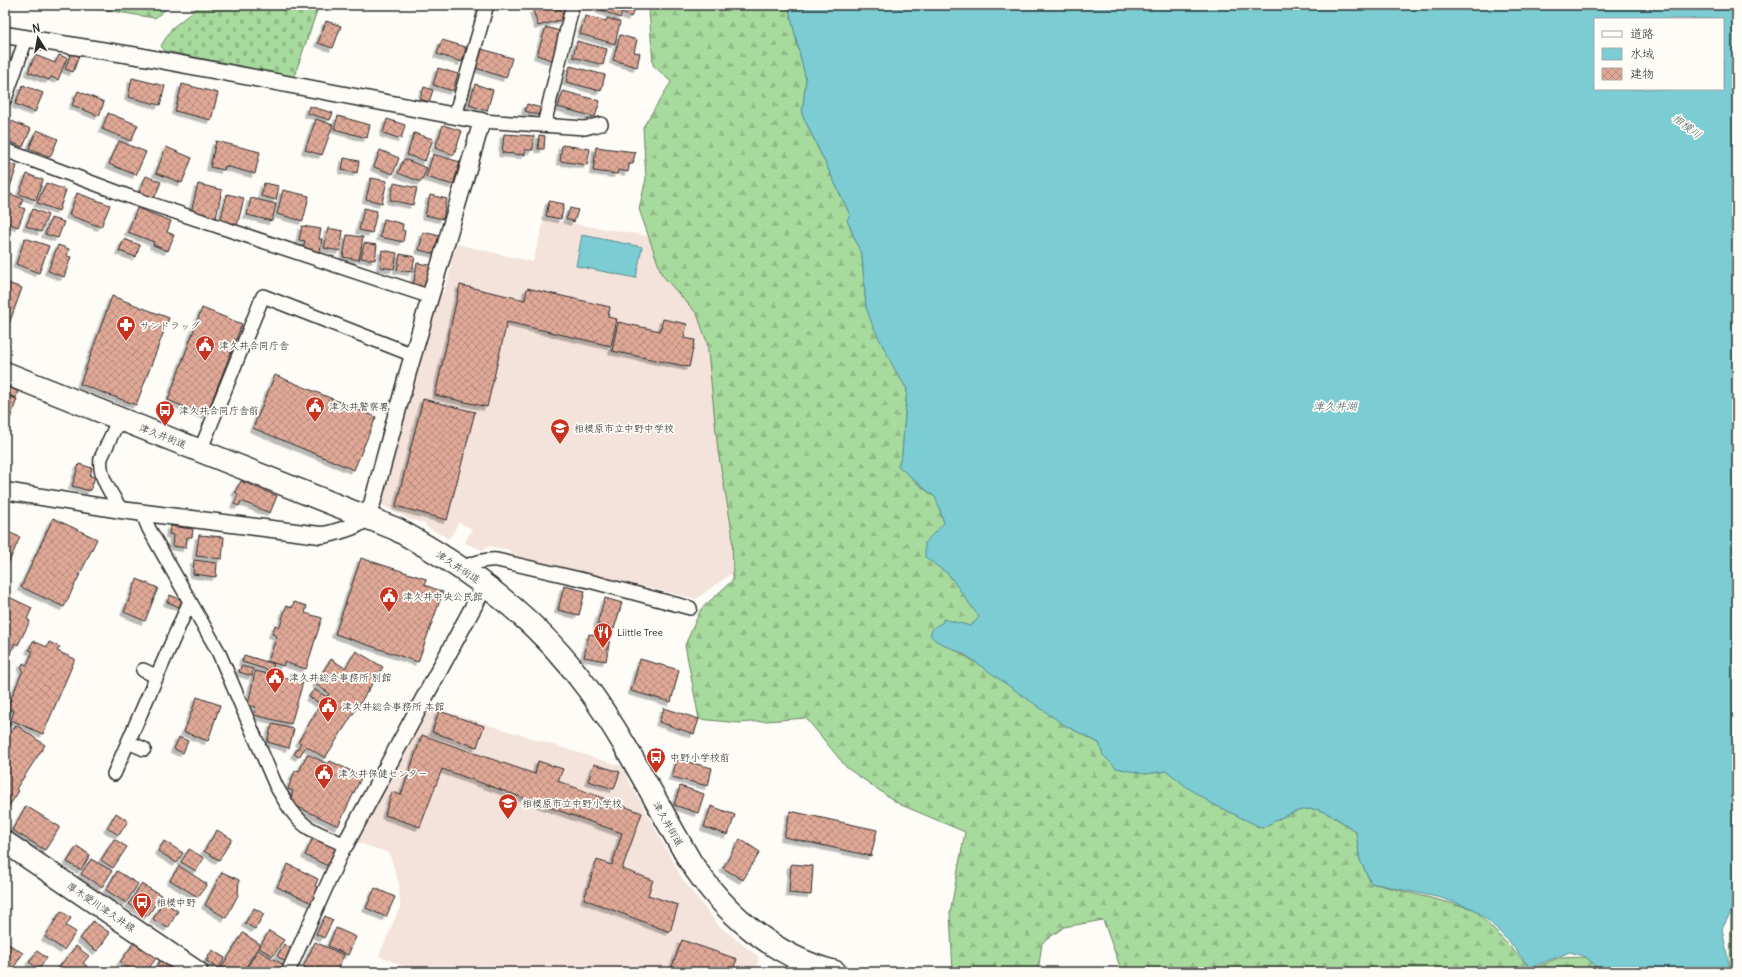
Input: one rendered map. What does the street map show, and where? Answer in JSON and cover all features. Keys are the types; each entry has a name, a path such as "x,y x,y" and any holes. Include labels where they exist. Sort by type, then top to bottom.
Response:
{"highway":[{"name":"津久井街道","path":"5,374 396,529 462,568 504,599 538,630 588,689 614,730 690,861 702,880 724,905 746,926 780,949 807,962 835,972"}],"main road":[{"name":"厚木愛川津久井線","path":"5,842 197,972"}],"street":[{"path":"455,116 486,8"},
{"path":"544,125 572,8"},
{"path":"5,35 144,57 482,121 585,128 601,124"},
{"path":"5,99 26,39"},
{"path":"5,491 121,510 323,535 356,527 366,517 372,504 413,355 482,121"},
{"path":"5,150 133,198 431,297"},
{"path":"200,451 263,296 413,355"},
{"path":"119,418 101,458 100,465 101,473 121,510"},
{"path":"142,512 149,529 218,651 276,786 290,809 307,827 345,845"},
{"path":"462,568 475,562 497,560 593,582 690,608"},
{"path":"288,972 345,845 485,585"},
{"path":"114,774 190,601"},
{"path":"143,670 156,676"},
{"path":"128,742 144,749"}],"shaded area":[{"name":"相模原市立中野中学校","path":"544,219 661,238 717,321 714,354 735,571 696,599 511,555 510,550 487,546 483,550 465,543 472,529 459,522 449,539 425,526 426,523 411,520 382,505 413,386 441,293 444,292 452,265 450,263 457,244 533,262"},
{"name":"相模原市立中野小学校","path":"431,707 621,766 683,880 719,926 759,957 756,972 418,972 379,956 400,907 399,883 389,853 356,842 377,798"}],"green space":[{"path":"74,5 171,5 155,18"},
{"path":"201,5 319,5 294,77 165,51 161,46 172,28"},
{"path":"646,5 788,5 806,80 802,114 850,215 862,256 866,307 907,389 902,454 913,480 936,498 944,523 925,542 980,617 971,626 936,638 1028,695 1064,725 1099,743 1145,774 1167,771 1262,828 1286,816 1305,809 1317,809 1341,821 1356,832 1360,860 1371,883 1474,909 1531,969 1558,958 1586,957 1601,972 1122,972 1103,920 1064,927 1042,943 1038,972 953,972 950,913 965,832 899,804 847,768 806,718 739,723 699,719 685,645 701,609 733,580 732,531 718,451 707,342 697,314 662,275 639,209 646,179 643,127 671,82 653,65 649,9"},
{"path":"1737,897 1737,972 1729,972 1731,912"}],"water":[{"name":"津久井湖","path":"788,5 1737,5 1737,887 1733,893 1731,912 1722,929 1730,969 1726,972 1602,972 1586,957 1570,952 1531,967 1531,969 1511,944 1492,924 1474,909 1441,898 1371,883 1360,860 1356,832 1335,818 1317,809 1305,809 1286,816 1262,828 1211,803 1188,788 1167,771 1145,774 1116,768 1103,755 1099,743 1064,725 964,654 936,641 930,635 933,628 943,622 943,619 971,626 979,617 949,575 925,557 925,542 944,523 936,498 898,466 902,454 907,389 895,370 872,324 866,307 862,256 847,220 850,215 802,114 806,80"},
{"path":"582,235 642,247 636,278 576,266"}],"building":[{"path":"554,5 556,10 561,9 564,19 538,26 533,10"},
{"path":"601,5 637,5 631,17 622,13 620,18 599,9"},
{"path":"585,16 606,21 607,18 620,22 615,44 580,34"},
{"path":"326,21 341,26 333,48 318,43"},
{"path":"546,27 563,32 554,61 537,55"},
{"path":"620,35 637,40 634,52 640,53 637,67 613,60"},
{"path":"442,40 466,47 462,62 437,54"},
{"path":"577,41 607,49 603,65 573,57"},
{"path":"482,49 512,58 506,78 476,68"},
{"path":"71,53 79,56 73,72 65,69"},
{"path":"35,55 55,63 59,55 67,58 58,80 51,77 49,80 28,72"},
{"path":"570,66 605,75 601,91 566,82"},
{"path":"438,68 458,74 453,91 433,85"},
{"path":"132,78 165,86 160,105 128,97"},
{"path":"182,84 218,93 211,120 175,111"},
{"path":"475,84 493,90 487,111 469,105"},
{"path":"23,85 43,93 35,112 15,104"},
{"path":"424,87 433,90 429,102 420,99"},
{"path":"78,91 104,102 99,116 72,105"},
{"path":"563,91 600,101 595,117 558,107"},
{"path":"527,104 541,108 538,115 525,111"},
{"path":"309,106 333,113 330,120 307,113"},
{"path":"108,113 138,125 131,141 102,129"},
{"path":"338,116 370,125 367,138 334,129"},
{"path":"316,119 333,125 322,155 305,150"},
{"path":"387,119 405,125 401,139 383,133"},
{"path":"9,120 31,129 23,147 5,140 5,129"},
{"path":"443,125 462,131 454,155 435,148"},
{"path":"37,130 58,139 50,157 29,148"},
{"path":"414,133 433,139 425,161 407,155"},
{"path":"504,134 534,136 533,150 525,150 525,155 502,153"},
{"path":"539,135 545,136 544,149 538,149"},
{"path":"119,141 146,152 136,175 109,164"},
{"path":"216,141 260,152 255,174 225,166 224,170 210,167"},
{"path":"562,145 590,149 587,165 560,161"},
{"path":"166,147 192,158 182,183 156,173"},
{"path":"596,147 635,152 633,164 629,164 628,172 618,170 617,174 593,171"},
{"path":"380,150 399,158 393,174 374,167"},
{"path":"433,154 460,162 453,185 426,177"},
{"path":"344,158 359,161 357,173 342,170"},
{"path":"404,159 427,168 421,182 398,173"},
{"path":"5,162 17,166 10,187 5,185"},
{"path":"27,174 43,180 36,200 19,194"},
{"path":"146,176 161,182 154,199 139,192"},
{"path":"371,178 387,181 382,203 366,199"},
{"path":"46,183 66,190 59,211 37,203"},
{"path":"264,183 279,186 276,200 261,196"},
{"path":"394,183 417,188 413,205 390,200"},
{"path":"198,184 222,190 216,218 191,212"},
{"path":"283,190 309,196 303,221 277,214"},
{"path":"8,193 23,199 20,207 25,209 18,227 5,222 5,201"},
{"path":"77,193 110,205 101,227 69,215"},
{"path":"227,194 244,198 237,226 220,222"},
{"path":"430,195 447,199 443,219 425,215"},
{"path":"251,198 276,204 272,221 247,215"},
{"path":"549,201 564,204 561,219 546,216"},
{"path":"137,208 171,221 167,232 174,235 168,251 153,245 154,242 128,232"},
{"path":"364,208 377,211 372,233 359,230"},
{"path":"570,208 578,210 574,222 566,219"},
{"path":"33,209 48,215 41,232 26,226"},
{"path":"51,218 64,222 58,238 45,234"},
{"path":"384,219 403,224 402,230 405,231 403,242 380,237"},
{"path":"302,226 321,229 319,239 322,239 320,252 303,249 305,241 299,240"},
{"path":"328,228 343,231 340,251 324,248"},
{"path":"423,232 440,236 436,254 419,250"},
{"path":"347,235 363,237 359,260 343,257"},
{"path":"25,238 49,246 39,273 16,264"},
{"path":"124,239 140,245 136,257 119,251"},
{"path":"364,243 377,245 375,260 361,258"},
{"path":"58,245 69,249 67,256 71,257 64,277 48,271"},
{"path":"382,250 397,253 394,269 380,267"},
{"path":"400,254 415,257 412,272 397,270"},
{"path":"417,263 435,266 431,290 413,287"},
{"path":"5,282 22,288 9,324 5,323"},
{"path":"460,285 525,300 527,288 610,307 608,317 617,319 611,346 507,322 487,407 435,395"},
{"name":"サンドラッグ","path":"112,296 169,318 136,405 80,384"},
{"name":"津久井合同庁舎","path":"202,308 242,324 206,416 168,400"},
{"path":"663,319 687,324 684,338 695,340 689,367 612,351 618,322 660,331"},
{"name":"津久井警察署","path":"275,375 376,417 354,470 253,428"},
{"path":"5,386 18,391 16,398 5,394"},
{"path":"5,395 17,399 8,424 5,423"},
{"path":"423,399 475,412 447,520 396,506"},
{"path":"79,464 92,468 90,476 95,477 90,491 72,486"},
{"path":"241,481 277,496 270,513 241,501 239,506 234,504 238,494 235,492"},
{"path":"53,518 97,539 64,607 21,587"},
{"path":"170,526 193,529 192,537 187,537 186,548 172,546 173,535 169,534"},
{"path":"5,531 20,537 5,571"},
{"path":"199,535 224,537 222,559 196,556"},
{"name":"津久井中央公民館","path":"361,558 426,579 425,585 443,592 418,662 335,634"},
{"path":"194,560 217,563 216,577 193,574"},
{"path":"137,579 158,588 145,621 124,612"},
{"path":"564,586 585,591 579,615 558,610"},
{"path":"170,595 184,601 182,608 167,602"},
{"path":"9,597 32,608 27,619 30,621 18,645 15,643 9,655 5,653 5,606"},
{"path":"605,598 622,603 614,629 597,624"},
{"path":"294,602 307,606 305,613 322,618 306,669 284,662 283,666 268,661 277,636 272,634 275,625 280,627 286,606 292,608"},
{"path":"589,634 610,638 606,661 584,657"},
{"path":"33,641 47,647 49,642 60,647 57,651 75,659 43,734 11,720 14,711 7,708 23,670 21,668 23,663 27,665 33,651 29,650"},
{"name":"津久井総合事務所 本館","path":"356,651 383,667 325,758 306,746 299,757 294,754 301,743 298,742 321,704 309,697 314,689 327,697 329,693 315,684 331,659 345,668"},
{"path":"244,655 274,664 271,671 242,662"},
{"path":"640,659 679,670 671,702 631,691"},
{"path":"241,666 253,669 252,676 239,672"},
{"name":"津久井総合事務所 別館","path":"255,671 303,682 291,724 254,715 256,707 248,705"},
{"path":"197,697 220,705 208,741 184,732"},
{"path":"664,708 699,719 694,734 659,722"},
{"path":"5,709 10,713 6,720 11,723 5,733"},
{"path":"439,711 484,726 477,747 432,732"},
{"path":"272,724 294,729 289,748 267,742"},
{"path":"16,725 45,745 16,789 19,791 5,812 5,741"},
{"path":"422,735 535,774 538,761 563,769 558,781 642,813 622,869 653,880 648,895 678,905 670,932 584,899 597,860 612,865 622,833 442,769 420,827 385,815 392,792 401,795"},
{"path":"179,737 188,741 183,753 174,749"},
{"name":"津久井保健センター","path":"307,754 328,764 330,761 362,776 338,826 294,805 291,797 293,791 288,789 295,771 300,770"},
{"path":"677,759 712,768 708,786 672,777"},
{"path":"594,764 620,772 614,789 588,781"},
{"path":"680,786 704,794 698,813 674,805"},
{"path":"26,806 60,827 45,850 12,830"},
{"path":"711,806 735,815 728,835 704,827"},
{"path":"790,811 877,830 871,856 784,837"},
{"path":"116,813 128,821 119,835 107,828"},
{"path":"217,830 232,839 219,860 204,851"},
{"path":"315,834 342,847 332,868 305,855"},
{"path":"114,839 127,847 113,868 101,860"},
{"path":"740,839 760,852 743,880 723,868"},
{"path":"164,841 183,853 177,863 158,851"},
{"path":"77,846 90,855 81,870 67,862"},
{"path":"189,849 204,858 196,871 181,862"},
{"path":"91,859 112,871 102,887 81,874"},
{"path":"288,864 318,879 315,886 320,888 312,903 277,887"},
{"path":"791,864 813,866 811,895 789,893"},
{"path":"179,866 207,884 198,897 170,880"},
{"path":"117,871 138,884 126,903 106,890"},
{"path":"222,872 239,880 238,895 226,918 205,905"},
{"path":"141,884 161,895 148,916 129,904"},
{"path":"375,888 395,897 386,917 366,908"},
{"path":"163,902 178,911 168,928 153,919"},
{"path":"254,908 264,914 255,929 245,923"},
{"path":"61,911 71,918 66,926 76,932 64,950 45,937"},
{"path":"325,916 333,920 324,938 316,934"},
{"path":"93,921 110,933 97,951 80,939"},
{"path":"336,928 356,937 348,955 328,946"},
{"path":"269,931 284,940 273,956 259,948"},
{"path":"243,933 260,944 243,972 229,972 222,967"},
{"path":"138,937 160,953 146,972 134,972 120,962"},
{"path":"682,940 737,959 732,972 670,972"},
{"path":"5,942 23,953 11,972 5,972"},
{"path":"315,942 344,955 336,972 315,972 303,967"},
{"path":"284,944 293,950 286,962 277,956"},
{"path":"76,946 89,956 83,963 87,966 82,972 55,972"},
{"path":"212,950 225,958 219,969 206,961"},
{"path":"258,950 287,967 284,972 244,972"},
{"path":"37,951 47,958 39,969 29,962"},
{"path":"162,958 175,968 172,972 152,972"}],"place":[{"name":"サンドラッグ","path":"126,342"},
{"name":"津久井合同庁舎","path":"205,362"},
{"name":"津久井警察署","path":"315,423"},
{"name":"津久井合同庁舎前","path":"165,427"},
{"name":"相模原市立中野中学校","path":"560,445"},
{"name":"津久井中央公民館","path":"389,613"},
{"name":"Liittle Tree","path":"603,649"},
{"name":"津久井総合事務所 別館","path":"275,694"},
{"name":"津久井総合事務所 本館","path":"328,723"},
{"name":"中野小学校前","path":"656,774"},
{"name":"津久井保健センター","path":"324,790"},
{"name":"相模原市立中野小学校","path":"508,820"},
{"name":"相模中野","path":"142,919"}],"water label":[{"name":"相模川","path":"1687,126"}]}
